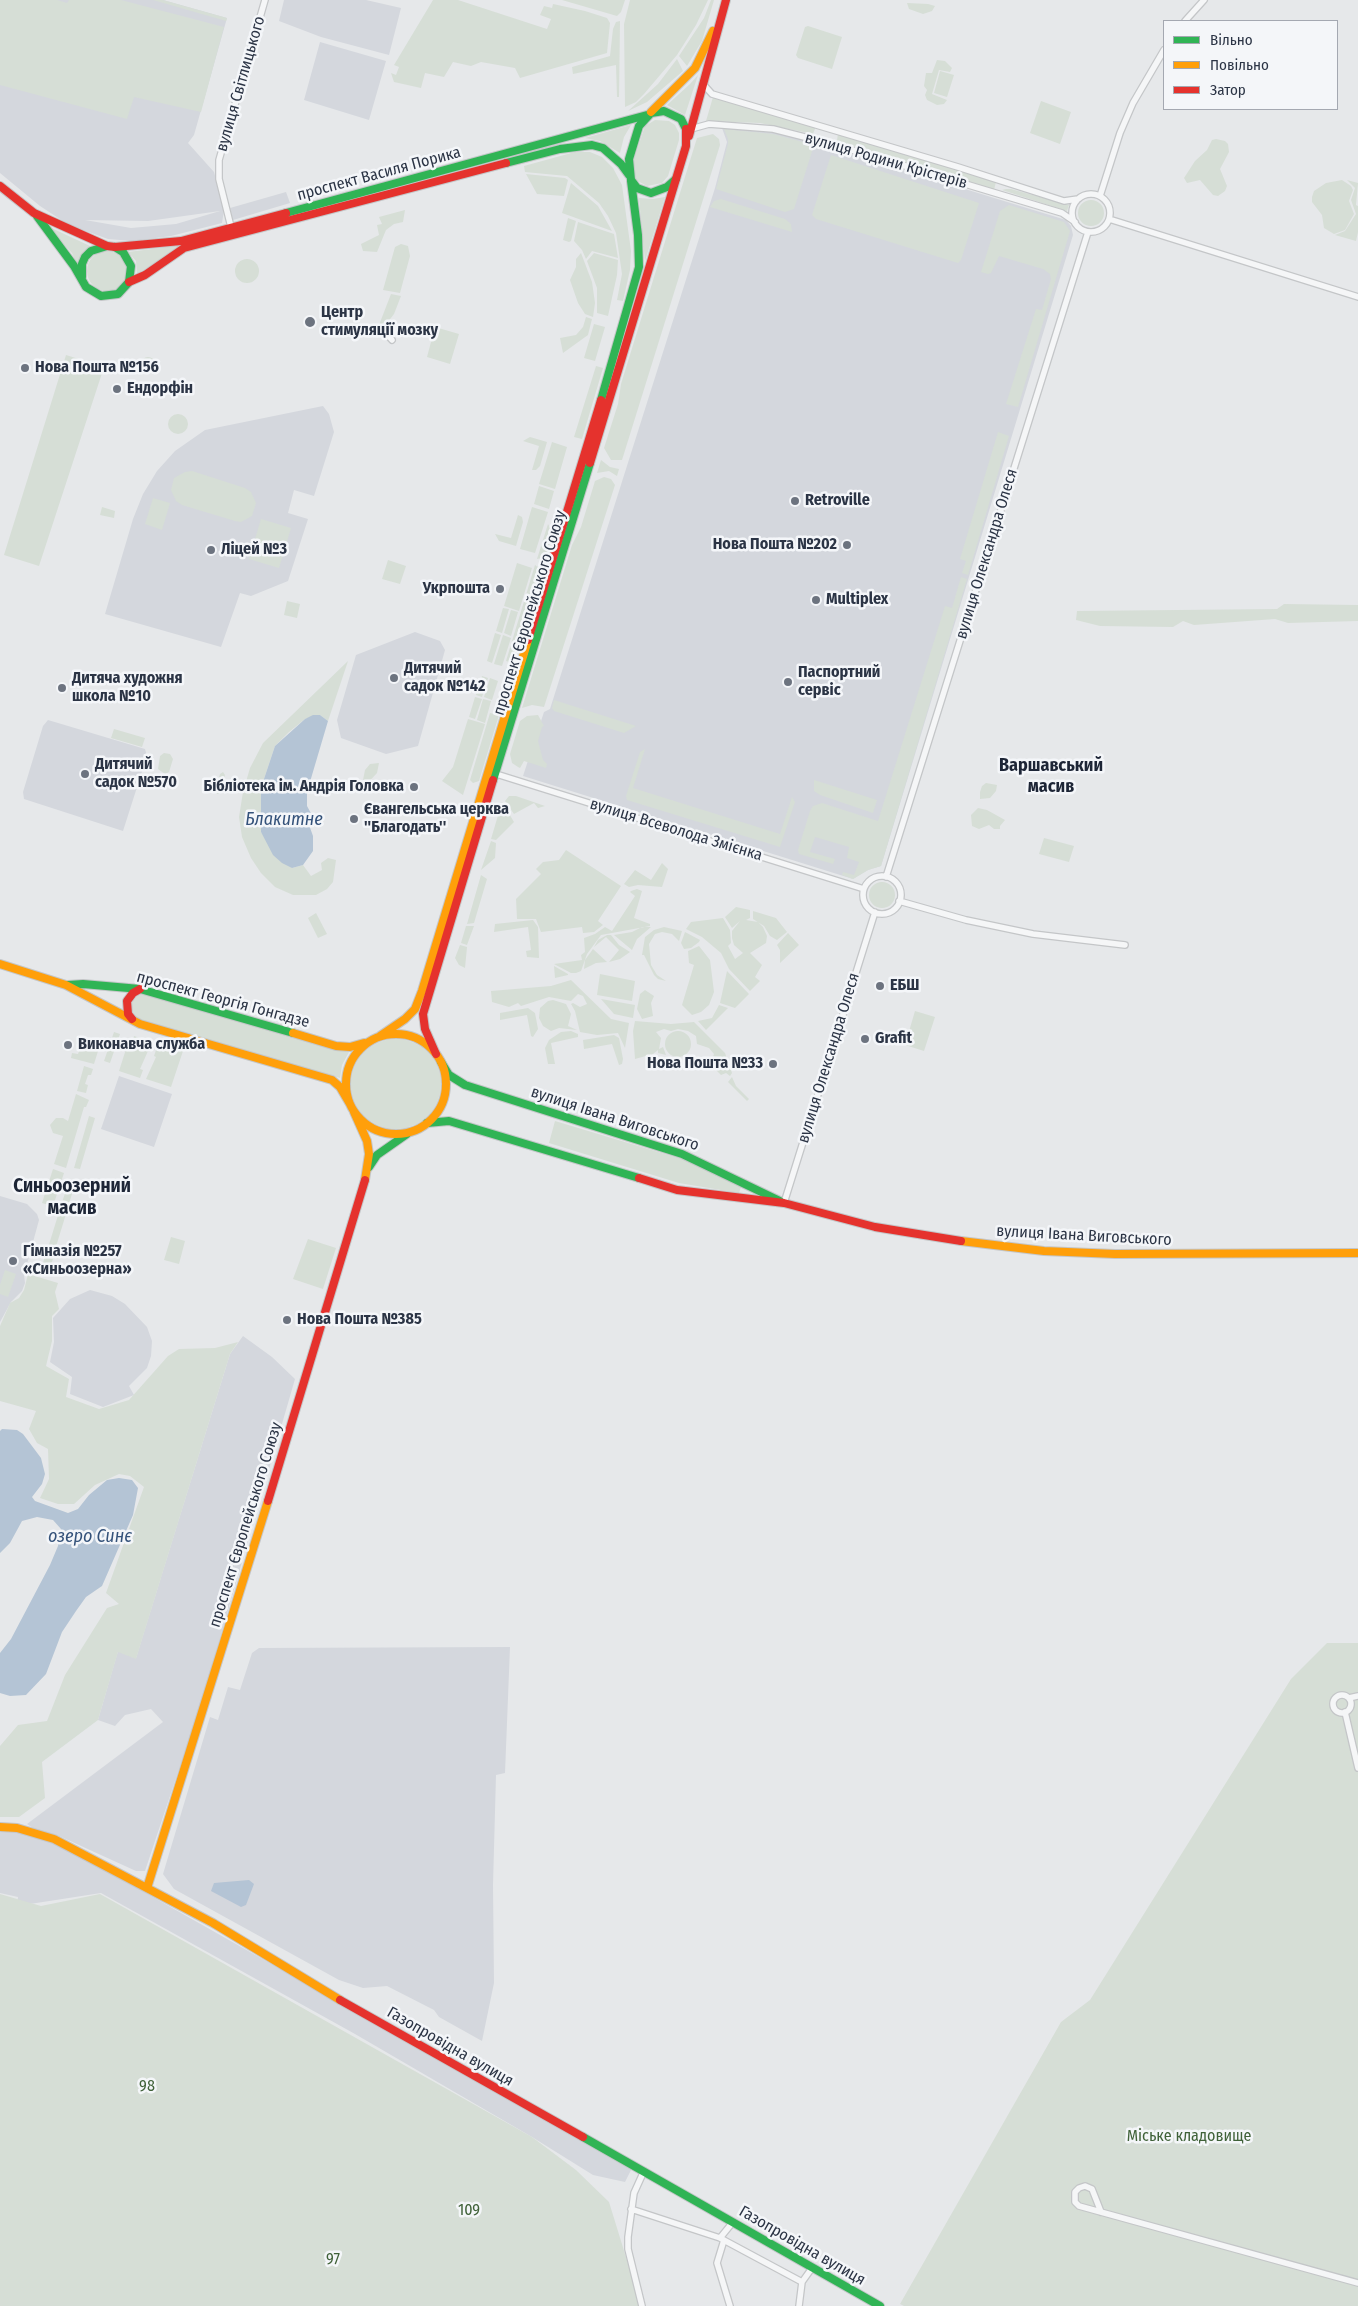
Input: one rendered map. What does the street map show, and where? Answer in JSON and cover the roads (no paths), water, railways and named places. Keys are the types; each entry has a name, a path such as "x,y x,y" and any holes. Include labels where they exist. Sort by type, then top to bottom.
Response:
{"main road":[{"path":"724,9 695,68 649,114 635,135 629,159 630,178 637,188 651,193 667,187 676,179 691,129 724,9 726,0"},
{"path":"649,114 664,111 681,119 686,128 686,146"},
{"name":"проспект Василя Порика","path":"83,281 82,264 85,257 91,251 111,246 181,241 649,114"},
{"name":"проспект Василя Порика","path":"0,186 34,214 93,293 109,297 118,294 129,282 145,275 184,248 560,149 592,145 603,148 621,164 630,178"},
{"name":"проспект Європейського Союзу","path":"436,1054 425,1029 423,1014 634,290 639,266 638,235 630,178"},
{"name":"проспект Європейського Союзу","path":"380,1036 405,1019 415,1009 492,773 676,179"},
{"name":"проспект Василя Порика","path":"34,214 123,252 131,266 129,282"},
{"name":"проспект Георгія Гонгадзе","path":"0,964 66,985 132,1020 192,1041 332,1080 340,1087 350,1104"},
{"name":"проспект Георгія Гонгадзе","path":"66,985 83,984 140,989 336,1046 350,1047 371,1040"},
{"path":"132,1020 128,1014 127,1001 133,993 140,989"},
{"path":"401,1034 421,1040 436,1054 441,1062 446,1081 446,1090 440,1108 427,1123 411,1132 393,1134 367,1125 354,1112 346,1094 347,1073 355,1054 371,1040 380,1036 401,1034"},
{"name":"вулиця Івана Виговського","path":"441,1062 449,1075 465,1086 700,1160 784,1203"},
{"name":"проспект Європейського Союзу","path":"147,1888 324,1319 368,1169 369,1154 367,1141 354,1112"},
{"name":"вулиця Івана Виговського","path":"427,1123 449,1121 677,1190 784,1203 875,1227 985,1245 1044,1251 1161,1255 1358,1253"},
{"name":"проспект Європейського Союзу","path":"368,1169 377,1155 411,1132"},
{"name":"Газопровідна вулиця","path":"0,1826 17,1828 54,1839 212,1923 361,2012 644,2170 880,2306"}],"street":[{"name":"вулиця Світлицького","path":"231,227 219,179 219,160 265,0"},
{"path":"1186,20 1204,0"},
{"path":"1100,196 1120,133 1133,103 1163,52"},
{"name":"вулиця Родини Крістерів","path":"703,84 712,94 958,167 1064,201 1078,199"},
{"name":"вулиця Родини Крістерів","path":"691,129 703,125 721,124 781,131 832,144 1062,213 1075,222"},
{"path":"1088,194 1100,196 1108,205 1109,219 1103,228 1088,232 1080,228 1075,222 1073,212 1078,199 1088,194"},
{"path":"1109,219 1358,298"},
{"name":"вулиця Олександра Олеся","path":"886,877 1088,232"},
{"path":"383,330 392,340"},
{"name":"вулиця Всеволода Змієнка","path":"492,773 864,889"},
{"path":"886,877 895,882 899,887 899,901 896,908 889,912 875,912 865,904 863,898 864,889 873,878 886,877"},
{"path":"899,901 966,920 1033,934 1125,945"},
{"name":"вулиця Олександра Олеся","path":"784,1203 875,912"},
{"path":"1345,1712 1337,1710 1334,1702 1337,1697 1342,1695 1349,1698 1358,1696"},
{"path":"1345,1712 1351,1706 1349,1698"},
{"path":"1345,1712 1358,1768"},
{"path":"642,2306 628,2249 631,2210 636,2188 644,2170"},
{"path":"1101,2212 1092,2189 1085,2186 1075,2192 1075,2202 1079,2206 1358,2283"},
{"path":"631,2210 722,2239 802,2282"},
{"path":"730,2306 717,2263 722,2239 732,2222"},
{"path":"799,2306 802,2282 812,2268"}],"water":[{"name":"Блакитне","path":"313,715 320,715 328,721 307,792 307,806 314,819 308,822 313,836 313,851 303,865 292,868 282,863 273,855 261,832 261,788 275,746 305,719"},
{"name":"озеро Синє","path":"2,1429 17,1430 23,1434 41,1458 45,1474 42,1484 32,1497 35,1501 68,1513 78,1509 89,1495 107,1480 119,1478 132,1480 138,1488 133,1515 102,1586 86,1597 62,1632 46,1674 26,1695 10,1696 0,1693 0,1653 11,1639 50,1565 58,1546 61,1529 53,1520 37,1517 22,1521 10,1543 0,1553 0,1431"},
{"path":"249,1880 254,1884 246,1905 241,1907 211,1891 214,1883"}],"place":[{"name":"Центр стимуляції мозку","path":"310,322"},
{"name":"Нова Пошта №156","path":"25,368"},
{"name":"Ендорфін","path":"117,389"},
{"name":"Retroville","path":"795,501"},
{"name":"Нова Пошта №202","path":"847,545"},
{"name":"Ліцей №3","path":"211,550"},
{"name":"Укрпошта","path":"500,589"},
{"name":"Multiplex","path":"816,600"},
{"name":"Дитячий садок №142","path":"394,678"},
{"name":"Паспортний сервіс","path":"788,682"},
{"name":"Дитяча художня школа №10","path":"62,688"},
{"name":"Дитячий садок №570","path":"85,774"},
{"name":"Бібліотека ім. Андрія Головка","path":"414,787"},
{"name":"Євангельська церква ''Благодать''","path":"354,819"},
{"name":"ЕБШ","path":"880,986"},
{"name":"Grafit","path":"865,1039"},
{"name":"Виконавча служба","path":"68,1045"},
{"name":"Нова Пошта №33","path":"773,1064"},
{"name":"Гімназія №257 «Синьоозерна»","path":"13,1261"},
{"name":"Нова Пошта №385","path":"287,1320"}],"district":[{"name":"Варшавський масив","path":"1051,776"},
{"name":"Синьоозерний масив","path":"72,1198"}],"park label":[{"name":"98","path":"147,2087"},
{"name":"Міське кладовище","path":"1189,2137"},
{"name":"109","path":"469,2211"},
{"name":"97","path":"333,2260"}]}
